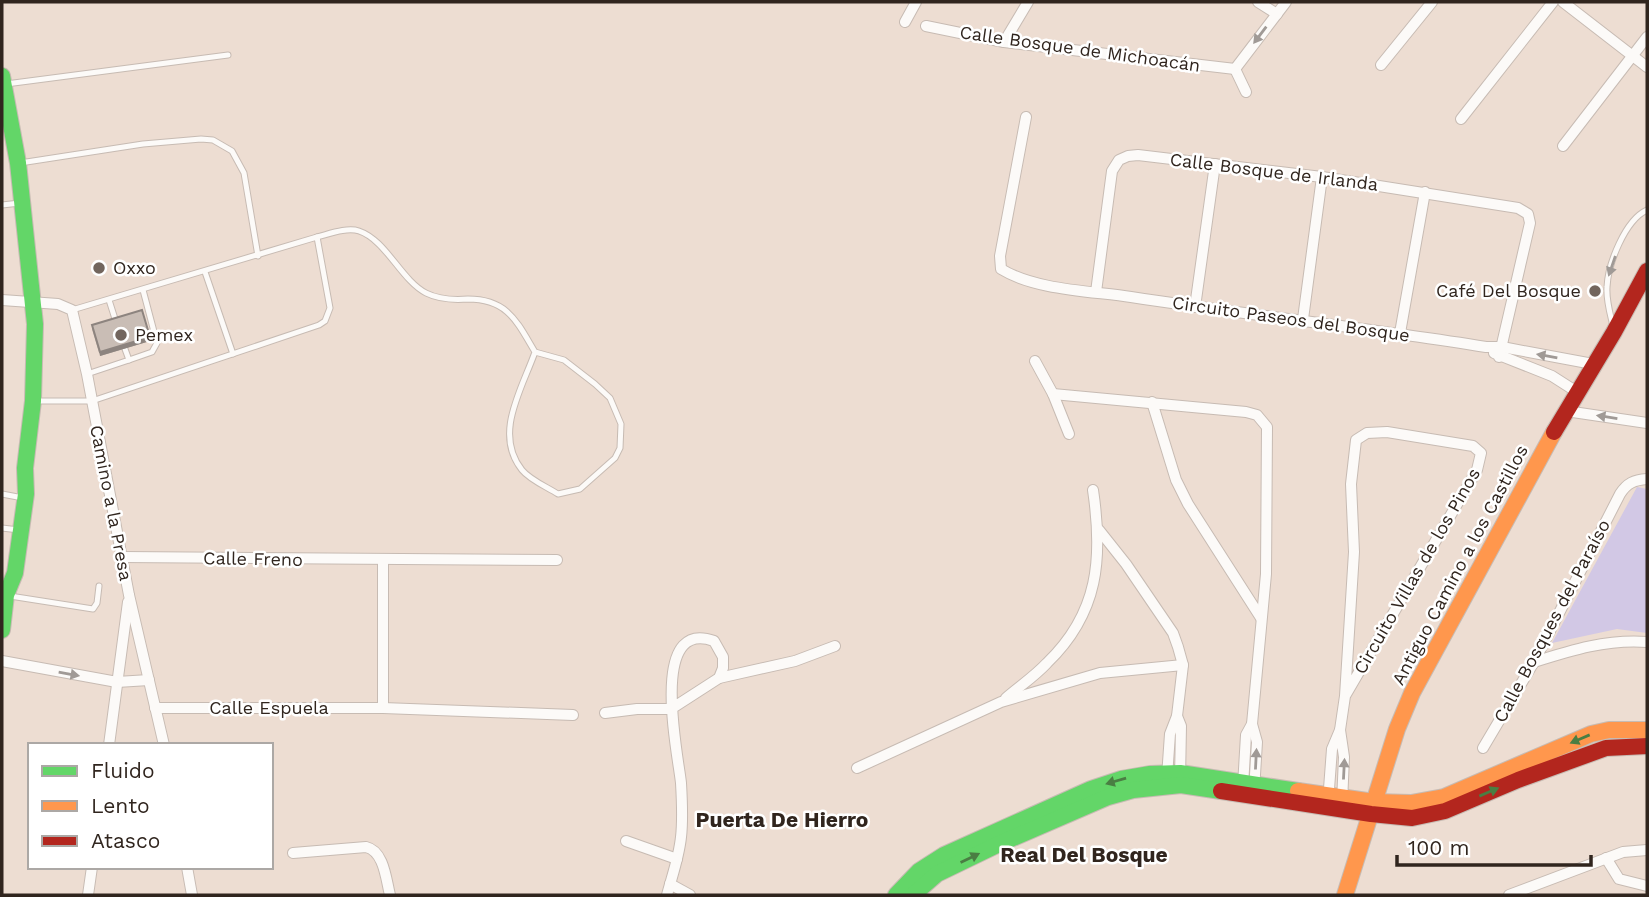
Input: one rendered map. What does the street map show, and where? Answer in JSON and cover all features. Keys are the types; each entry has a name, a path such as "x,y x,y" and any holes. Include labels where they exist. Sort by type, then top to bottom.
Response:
{"street":[{"path":"905,22 916,2"},
{"path":"1004,42 1028,2"},
{"path":"1258,2 1277,14"},
{"path":"1246,92 1235,69 1286,2"},
{"path":"1381,65 1432,2"},
{"path":"1461,119 1553,2"},
{"path":"1563,2 1647,67"},
{"name":"Calle Bosque de Michoacán","path":"926,26 1004,42 1235,69"},
{"path":"1563,146 1647,37"},
{"path":"2,630 6,595 2,577 14,496 24,468 33,401 35,324 28,302 23,203 18,163 3,80"},
{"name":"Circuito Paseos del Bosque","path":"1026,117 1000,256 1001,269 1033,283 1195,307 1303,319 1486,347 1544,373 1577,392"},
{"name":"Calle Bosque de Irlanda","path":"1096,292 1112,171 1123,158 1138,155 1425,192 1518,208 1526,212 1530,223 1500,352"},
{"path":"1195,307 1215,164"},
{"path":"1303,319 1322,177"},
{"path":"1400,333 1425,192"},
{"name":"Antiguo Camino a los Castillos","path":"1345,895 1397,729 1412,693 1566,411 1647,271"},
{"path":"2,300 58,304 72,310"},
{"name":"Camino a la Presa","path":"72,310 87,374 129,594 164,743"},
{"name":"Circuito Paseos del Bosque","path":"1500,352 1593,364"},
{"path":"1035,361 1053,394 1069,435"},
{"path":"1053,394 1245,412 1257,415 1267,427 1266,552 1252,724 1256,742 1248,789"},
{"path":"1152,402 1182,492 1261,618"},
{"path":"1566,411 1647,423"},
{"name":"Circuito Villas de los Pinos","path":"1335,802 1332,748 1340,730 1345,696 1354,566 1351,484 1356,440 1374,431 1473,446 1481,453 1477,470 1345,696"},
{"name":"Calle Bosques del Paraíso","path":"1483,748 1534,662 1620,494 1633,481 1647,479"},
{"path":"1001,702 1047,663 1082,621 1094,586 1099,530 1093,490"},
{"path":"1099,530 1173,633 1183,665 1177,716 1181,726 1174,779"},
{"name":"Calle Freno","path":"122,557 557,560"},
{"path":"383,560 383,708"},
{"path":"108,743 129,594"},
{"path":"690,895 669,890 681,837 681,786 671,709 674,667 680,649 687,642 703,638 714,641 723,657 719,678"},
{"path":"1534,662 1582,647 1612,642 1647,642"},
{"path":"605,713 671,709 719,678 795,661 835,646"},
{"path":"2,661 117,682 149,680"},
{"path":"857,768 1001,702 1100,673 1183,665"},
{"name":"Calle Espuela","path":"155,708 383,708 573,715"},
{"path":"896,895 919,871 976,839 1091,789 1134,776 1174,779 1335,802 1412,818 1429,816 1450,801 1591,734 1609,730 1647,730"},
{"path":"1450,801 1606,748 1647,746"},
{"path":"913,895 937,874 999,844 1108,797 1174,779"},
{"path":"626,841 677,859"},
{"path":"293,853 372,848 383,866 390,895"},
{"path":"1509,895 1623,852 1647,850"},
{"path":"1606,858 1619,879 1647,886"},
{"path":"88,895 92,869"},
{"path":"187,869 192,895"}],"lane":[{"path":"3,80 228,55"},
{"path":"18,163 144,144 201,139 213,141 232,151 244,173 258,256"},
{"path":"2,205 23,203"},
{"path":"1614,332 1607,298 1608,279 1622,237 1636,217 1647,210"},
{"path":"72,310 317,237 358,230 370,237 416,286 427,294 496,304 507,309 535,352 564,360 610,398 621,424 620,448 615,458 588,483 571,492 558,494 523,471 508,445 509,423 535,352"},
{"path":"33,401 92,401 310,330 325,321 330,308 317,237"},
{"path":"205,272 233,354"},
{"path":"87,374 152,352 157,343 143,289"},
{"path":"109,300 116,322"},
{"path":"125,349 129,360"},
{"path":"6,595 93,609 97,603 99,586"}],"shaded area":[{"path":"1637,487 1647,489 1647,633 1617,629 1552,643"}],"building":[{"name":"Pemex","path":"142,310 150,337 100,352 92,325"}],"traffic: fast":[{"path":"2,76 18,163 35,324 33,401 25,468 26,494 15,573 6,595 2,630"},
{"path":"896,895 919,871 944,855 1091,789 1121,779 1180,773 1298,791"},
{"path":"913,895 937,874 1108,797 1133,790 1181,785 1221,791"}],"traffic: slow":[{"path":"1345,895 1397,729 1412,693 1554,432"},
{"path":"1298,791 1374,802 1411,803 1444,797 1591,734 1609,730 1647,730"}],"traffic: jam":[{"path":"1554,432 1647,271"},
{"path":"1221,791 1412,818 1445,811 1518,780 1606,748 1647,746"}],"place":[{"name":"Oxxo","path":"99,268"},
{"name":"Café Del Bosque","path":"1595,291"},
{"name":"Pemex","path":"121,335"}],"district":[{"name":"Puerta De Hierro","path":"782,820"},
{"name":"Real Del Bosque","path":"1084,855"}]}
